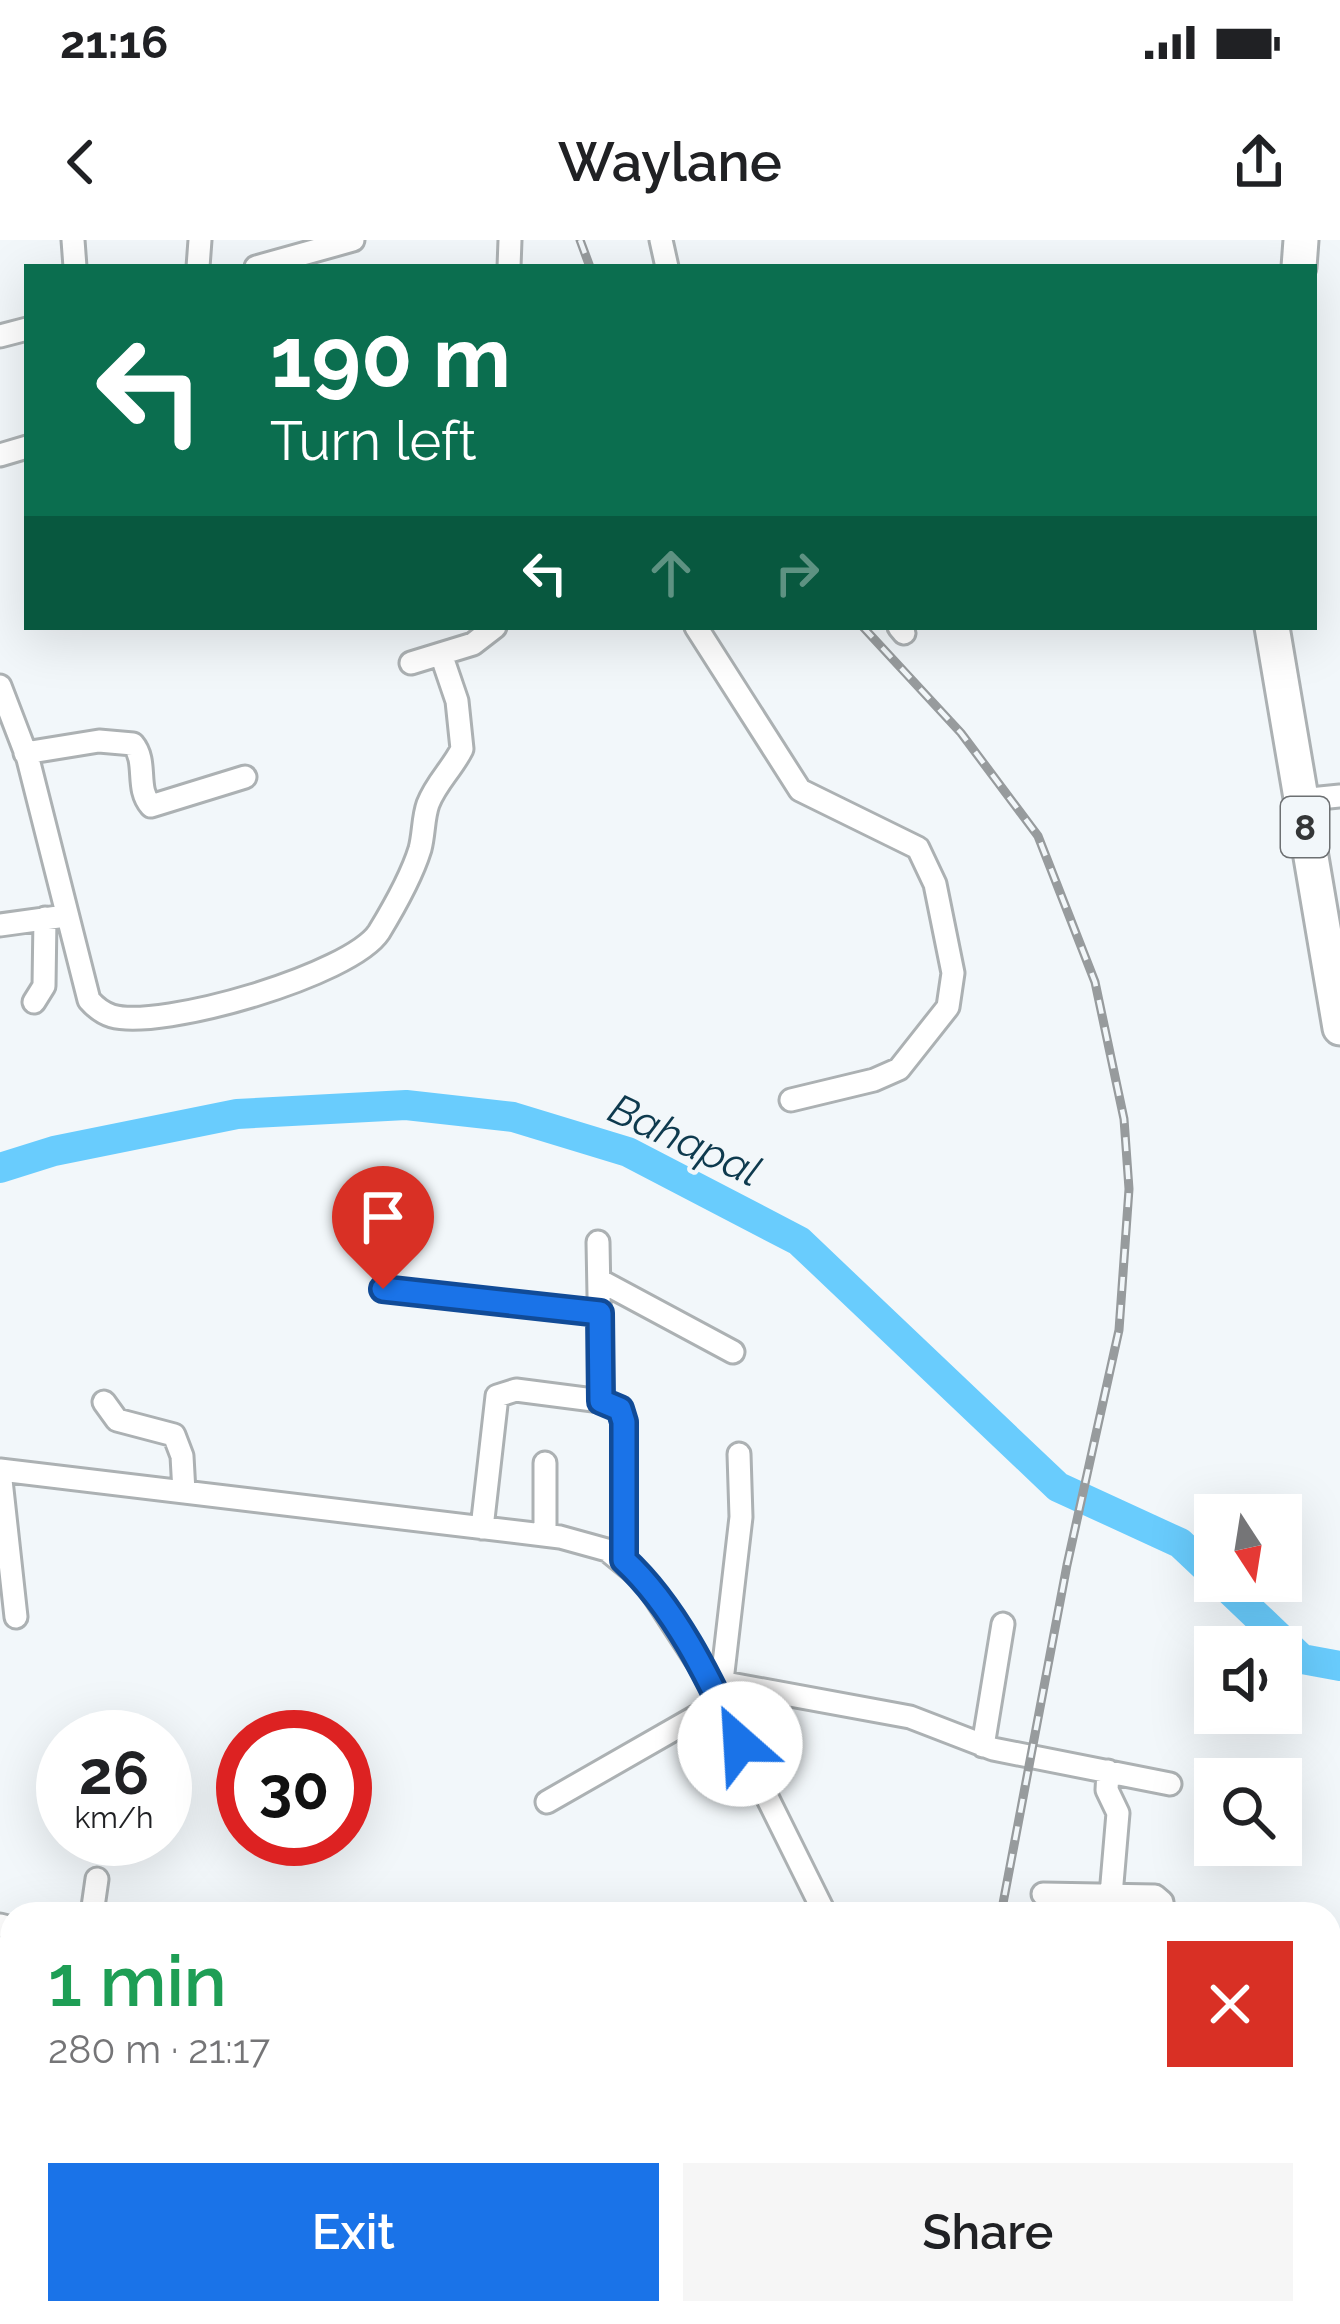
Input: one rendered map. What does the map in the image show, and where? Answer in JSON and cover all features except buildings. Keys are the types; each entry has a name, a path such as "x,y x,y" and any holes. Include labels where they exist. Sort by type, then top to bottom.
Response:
{"highway":[{"name":"8","path":"1272,630 1340,1028"}],"street":[{"path":"267,264 352,240"},
{"path":"411,663 442,657 493,630"},
{"path":"698,630 800,790 919,848 935,884 949,951 953,992 908,1061 890,1075 791,1100"},
{"path":"0,686 25,753 55,917 89,1000 117,1018 222,1005 364,949 379,932 419,850 430,799 462,749 457,701 442,657"},
{"path":"25,753 99,741 133,744 141,758 144,798 156,806 244,777"},
{"path":"1300,800 1340,796"},
{"path":"0,925 55,917"},
{"path":"34,1002 44,986 55,917"},
{"path":"598,1242 601,1401"},
{"path":"599,1280 733,1352"},
{"path":"383,1289 600,1313"},
{"path":"482,1528 497,1396 516,1390 601,1401 620,1409 624,1422 624,1560"},
{"path":"104,1402 117,1420 174,1435 182,1456 184,1492"},
{"path":"717,1688 741,1517 739,1454"},
{"path":"545,1462 545,1535"},
{"path":"16,1617 0,1470 582,1541 624,1560 644,1580 717,1688 819,1902"},
{"path":"983,1746 1003,1624"},
{"path":"547,1802 717,1688 910,1718 983,1746 1170,1784"},
{"path":"1108,1771 1107,1790 1118,1813 1111,1895"},
{"path":"94,1902 97,1879"},
{"path":"1042,1894 1155,1896 1162,1902"}],"waterway":[{"name":"Bahapal","path":"0,1168 54,1151 237,1114 406,1105 513,1117 628,1152 799,1241 1058,1487 1180,1543 1194,1556"},
{"name":"Bahapal","path":"1242,1602 1302,1659 1340,1666"}],"railway":[{"path":"580,240 589,264"},
{"path":"866,630 961,733 1038,836 1095,982 1124,1119 1129,1189 1119,1330 1067,1565 1003,1902"}],"route":[{"path":"383,1289 600,1313 601,1401 620,1409 624,1422 624,1560 644,1580 709,1680 740,1744"}]}
